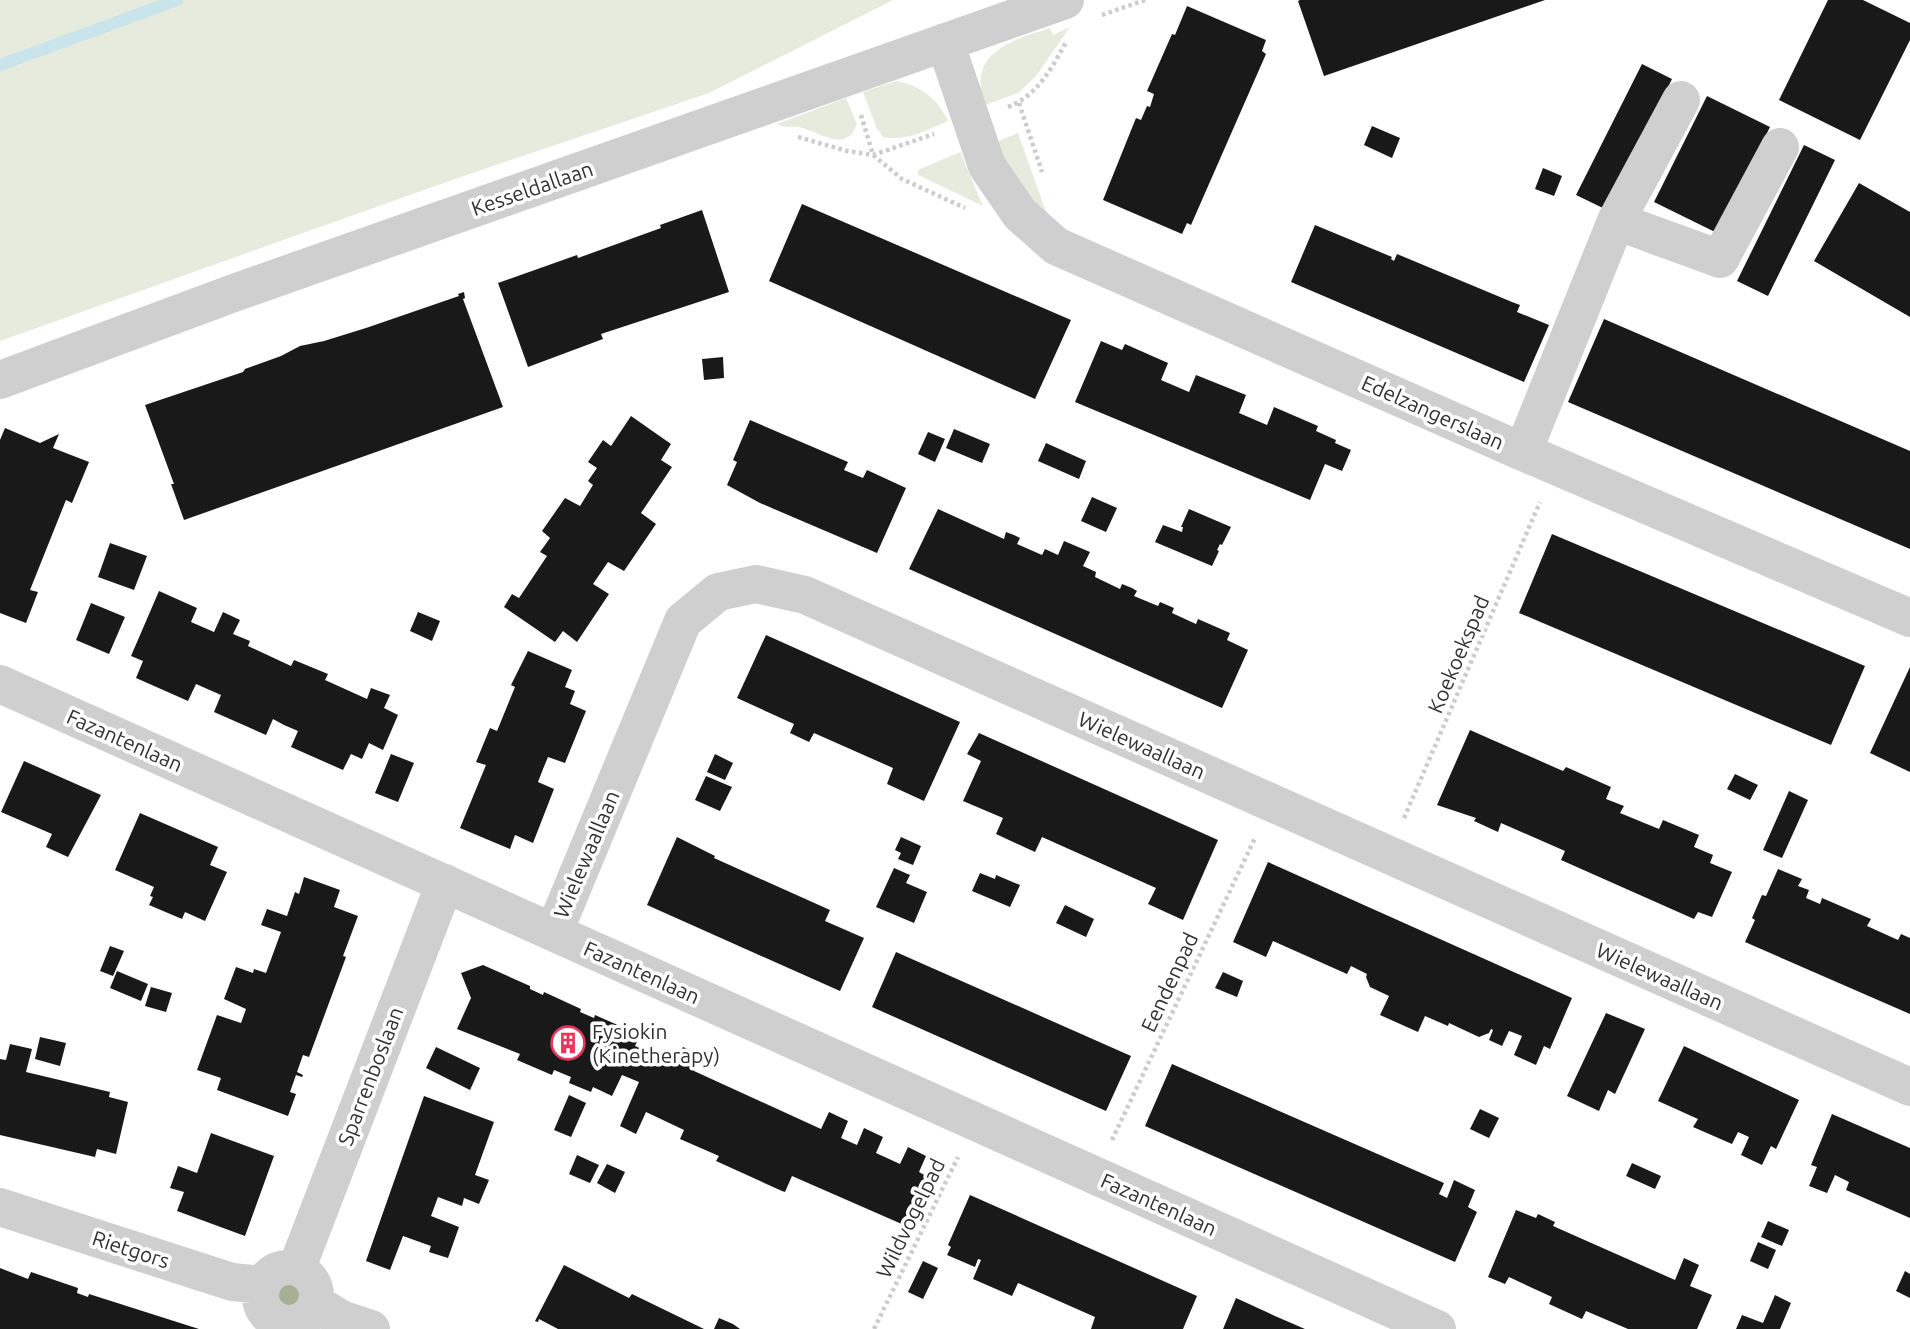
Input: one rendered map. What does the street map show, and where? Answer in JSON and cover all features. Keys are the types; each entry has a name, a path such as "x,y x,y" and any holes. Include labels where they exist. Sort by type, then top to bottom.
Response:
{"street":[{"name":"Kesseldallaan","path":"0,380 231,294 945,42 1081,8"},
{"name":"Edelzangerslaan","path":"945,42 987,166 1020,214 1056,246 1539,459 1910,618"},
{"path":"1539,459 1616,221 1681,100"},
{"path":"1616,221 1720,259 1780,147"},
{"name":"Wielewaallaan","path":"554,932 683,621 719,592 756,584 805,595 1910,1087"},
{"name":"Fazantenlaan","path":"0,684 1437,1329"},
{"name":"Sparrenboslaan","path":"291,1286 445,883"},
{"name":"Rietgors","path":"0,1207 232,1282 291,1286"},
{"path":"277,1325 304,1317 291,1286"},
{"path":"291,1286 341,1319 371,1329"}],"path":[{"path":"1081,8 1144,0"},
{"path":"1019,103 1028,97 1052,69 1068,38"},
{"path":"787,134 847,151 873,155"},
{"name":"Koekoekspad","path":"1388,854 1539,459"},
{"name":"Eendenpad","path":"1095,1176 1272,803"},
{"name":"Wildvogelpad","path":"874,1329 975,1121"}],"shaded area":[{"path":"0,0 893,0 709,93 452,180 0,341"},
{"path":"1070,27 1036,76 1018,93 985,105 981,87 982,73 987,61 996,52 1007,44 1035,33 1050,28 1053,35"},
{"path":"896,81 927,94 939,106 948,121 908,137 883,137 877,129 863,92"},
{"path":"846,98 857,124 846,138 831,139 799,127 777,124"},
{"path":"1018,133 1049,220 1013,177 996,142"},
{"path":"960,152 983,206 918,175 918,170"}],"building":[{"path":"1545,0 1324,76 1298,1"},
{"path":"1828,0 1863,0 1910,23 1910,40 1860,140 1779,100"},
{"path":"1187,6 1266,40 1262,51 1266,54 1191,225 1187,223 1182,234 1103,200 1136,118 1141,120 1147,106 1150,107 1154,94 1147,91"},
{"path":"1642,64 1672,79 1607,210 1576,195"},
{"path":"1707,96 1770,127 1717,233 1654,202"},
{"path":"1372,126 1400,138 1392,158 1364,145"},
{"path":"1804,145 1835,160 1768,296 1737,281"},
{"path":"1543,168 1562,176 1554,196 1535,189"},
{"path":"1859,183 1910,212 1910,317 1814,261"},
{"path":"802,204 1071,320 1035,399 769,281"},
{"path":"702,210 729,292 601,334 603,339 528,367 498,283 577,255 578,258"},
{"path":"1315,225 1392,257 1394,261 1397,254 1520,305 1517,312 1549,325 1524,382 1291,282"},
{"path":"464,292 463,299 503,407 184,520 145,405 243,372 300,346 366,328"},
{"path":"1604,319 1910,451 1910,549 1568,402"},
{"path":"1101,341 1122,350 1125,344 1168,363 1161,380 1189,392 1196,375 1246,395 1239,413 1267,425 1274,407 1318,426 1316,431 1351,450 1342,471 1325,464 1310,500 1075,402"},
{"path":"723,357 724,378 704,380 702,359"},
{"path":"631,416 671,444 661,460 672,467 641,513 656,524 624,571 608,562 593,584 609,594 577,642 563,631 555,642 504,607 512,594 519,598 547,556 540,552 550,538 542,531 565,498 580,506 593,485 588,481 597,468 588,462 603,440 611,446"},
{"path":"750,420 848,462 844,470 863,478 867,470 906,488 877,553 760,503 727,485 737,462 733,460"},
{"path":"5,428 40,443 59,434 53,448 89,462 72,503 66,500 30,590 38,592 26,623 0,613 0,440"},
{"path":"954,429 990,444 982,463 946,448"},
{"path":"928,432 945,439 935,462 918,454"},
{"path":"1046,443 1086,461 1079,479 1038,461"},
{"path":"1092,497 1117,508 1106,532 1081,521"},
{"path":"938,509 1004,539 1006,532 1014,535 1020,538 1017,544 1042,555 1045,549 1058,555 1064,541 1090,552 1083,566 1096,572 1095,577 1120,589 1122,584 1132,588 1137,591 1134,596 1158,606 1160,602 1174,608 1172,613 1196,624 1198,619 1230,633 1227,640 1248,650 1222,708 909,569"},
{"path":"1189,509 1231,527 1217,550 1219,551 1212,566 1155,542 1163,525 1182,532 1181,527"},
{"path":"1552,534 1865,666 1831,745 1519,613"},
{"path":"110,543 147,556 134,590 98,577"},
{"path":"159,591 197,608 191,622 214,632 223,612 240,620 233,634 250,641 248,646 291,666 294,660 328,674 325,680 367,699 371,688 390,695 384,708 398,715 383,750 369,743 362,759 351,754 343,770 291,747 298,731 273,719 266,735 214,712 221,695 196,684 188,701 136,678 143,661 131,656"},
{"path":"91,603 125,617 109,654 76,640"},
{"path":"418,612 440,621 432,641 410,631"},
{"path":"766,635 960,722 924,801 887,784 893,768 814,733 809,742 790,733 794,724 737,698"},
{"path":"528,651 572,670 565,687 575,691 570,704 586,711 565,763 548,757 543,769 538,782 554,789 533,843 515,835 510,849 460,828 486,765 476,762 490,728 497,731 515,687 511,685"},
{"path":"1910,667 1910,772 1870,753"},
{"path":"1470,730 1563,771 1566,767 1611,787 1606,799 1624,806 1620,813 1659,829 1663,820 1699,835 1694,847 1713,855 1710,863 1732,872 1712,917 1698,912 1694,919 1561,860 1565,851 1501,823 1498,832 1474,821 1476,818 1437,805"},
{"path":"979,733 1218,840 1183,920 1148,904 1156,888 1042,837 1035,852 996,834 1003,818 963,801 981,761 967,754"},
{"path":"391,754 414,763 398,802 375,793"},
{"path":"715,754 733,763 725,780 707,772"},
{"path":"24,761 101,795 68,857 46,847 52,834 1,812"},
{"path":"1735,774 1758,785 1750,800 1727,789"},
{"path":"706,776 732,787 720,811 695,800"},
{"path":"1789,791 1808,800 1782,858 1763,850"},
{"path":"140,813 218,847 210,865 227,872 205,921 185,912 182,919 149,905 154,887 115,870"},
{"path":"677,837 715,856 714,858 830,910 825,921 864,938 840,991 647,905"},
{"path":"901,837 921,846 913,865 898,859 901,853 895,850"},
{"path":"1268,862 1572,998 1550,1049 1544,1046 1536,1065 1514,1055 1522,1036 1509,1031 1502,1046 1489,1040 1493,1030 1491,1029 1489,1033 1479,1037 1449,1023 1448,1026 1425,1016 1418,1032 1380,1015 1389,996 1370,987 1367,974 1351,966 1347,974 1273,941 1266,957 1233,942"},
{"path":"894,868 910,875 906,883 927,892 914,923 876,907"},
{"path":"1778,869 1802,879 1798,886 1809,890 1806,898 1820,904 1822,898 1871,919 1867,926 1898,940 1901,934 1910,938 1910,1014 1745,942 1762,895 1766,896"},
{"path":"980,873 995,879 996,875 1020,885 1010,907 972,891"},
{"path":"304,877 340,890 334,907 358,916 343,956 346,957 309,1057 303,1055 297,1072 303,1075 296,1075 290,1092 296,1094 288,1116 217,1090 221,1078 197,1070 217,1015 241,1023 246,1009 224,999 236,967 253,973 254,969 266,973 281,932 261,925 267,909 287,916 295,892 299,894"},
{"path":"1065,905 1094,919 1086,937 1056,923"},
{"path":"110,946 124,951 113,976 100,971"},
{"path":"896,952 1131,1056 1106,1111 872,1007"},
{"path":"483,965 530,986 530,989 543,995 544,992 581,1009 580,1012 594,1018 595,1015 631,1034 632,1031 640,1035 635,1046 675,1064 683,1047 701,1055 694,1071 821,1129 829,1112 848,1121 841,1138 857,1145 864,1128 883,1137 876,1153 900,1164 908,1147 926,1156 919,1172 926,1176 904,1225 792,1176 785,1192 782,1191 716,1161 719,1156 680,1139 684,1130 646,1112 636,1134 620,1126 639,1082 622,1075 612,1096 593,1087 591,1092 569,1083 571,1077 554,1070 552,1075 517,1060 520,1054 457,1029 471,998 461,973"},
{"path":"117,971 148,984 141,1001 110,988"},
{"path":"1223,972 1243,981 1237,997 1215,988"},
{"path":"151,987 172,993 166,1012 145,1006"},
{"path":"1606,1013 1645,1029 1615,1094 1608,1090 1599,1111 1567,1096"},
{"path":"40,1037 66,1043 60,1066 35,1059"},
{"path":"10,1044 32,1049 26,1072 110,1092 109,1097 128,1102 116,1154 97,1149 95,1157 0,1135 0,1059 6,1060"},
{"path":"1684,1046 1799,1100 1776,1149 1771,1146 1762,1165 1741,1155 1749,1137 1738,1132 1732,1144 1693,1127 1698,1119 1658,1101"},
{"path":"436,1047 480,1068 470,1090 426,1068"},
{"path":"1172,1064 1444,1183 1439,1194 1447,1198 1454,1180 1475,1190 1468,1207 1477,1212 1455,1262 1145,1126"},
{"path":"569,1095 586,1103 571,1137 554,1130"},
{"path":"424,1096 494,1122 475,1175 489,1180 479,1204 464,1198 462,1206 438,1197 431,1216 459,1227 448,1258 429,1252 431,1246 403,1236 390,1270 366,1261"},
{"path":"1480,1109 1499,1118 1489,1138 1470,1129"},
{"path":"1832,1114 1910,1148 1910,1218 1846,1190 1849,1182 1835,1175 1827,1193 1809,1186 1817,1167 1811,1165"},
{"path":"211,1133 274,1156 245,1236 177,1211 184,1192 170,1188 178,1166 197,1173"},
{"path":"577,1155 599,1165 590,1183 569,1174"},
{"path":"1632,1163 1661,1176 1655,1189 1626,1176"},
{"path":"607,1164 625,1172 615,1193 597,1183"},
{"path":"970,1195 1197,1296 1183,1329 1091,1329 1095,1317 1018,1283 1012,1296 973,1279 981,1260 978,1259 975,1267 947,1255 951,1247 948,1245"},
{"path":"1516,1210 1536,1218 1538,1214 1555,1222 1553,1226 1675,1280 1684,1258 1699,1265 1690,1286 1712,1295 1697,1329 1628,1329 1586,1311 1582,1319 1549,1304 1552,1297 1509,1277 1505,1284 1488,1277"},
{"path":"1768,1221 1789,1230 1782,1246 1761,1237"},
{"path":"1758,1242 1776,1250 1768,1269 1750,1261"},
{"path":"923,1261 938,1268 923,1299 908,1292"},
{"path":"564,1265 629,1298 632,1294 704,1329 558,1329 539,1319 538,1322 535,1321"},
{"path":"0,1268 28,1279 31,1272 78,1288 77,1293 88,1297 89,1294 199,1329 0,1329"},
{"path":"1905,1271 1910,1274 1910,1298 1896,1291"},
{"path":"1775,1295 1791,1303 1780,1329 1736,1329 1742,1315 1763,1323"},
{"path":"1236,1298 1275,1316 1305,1329 1223,1329"},
{"path":"719,1318 733,1324 740,1329 714,1329"}],"waterway":[{"path":"0,65 177,0"}],"place":[{"name":"Fysiokin (Kinetherapy)","path":"568,1043"}]}
